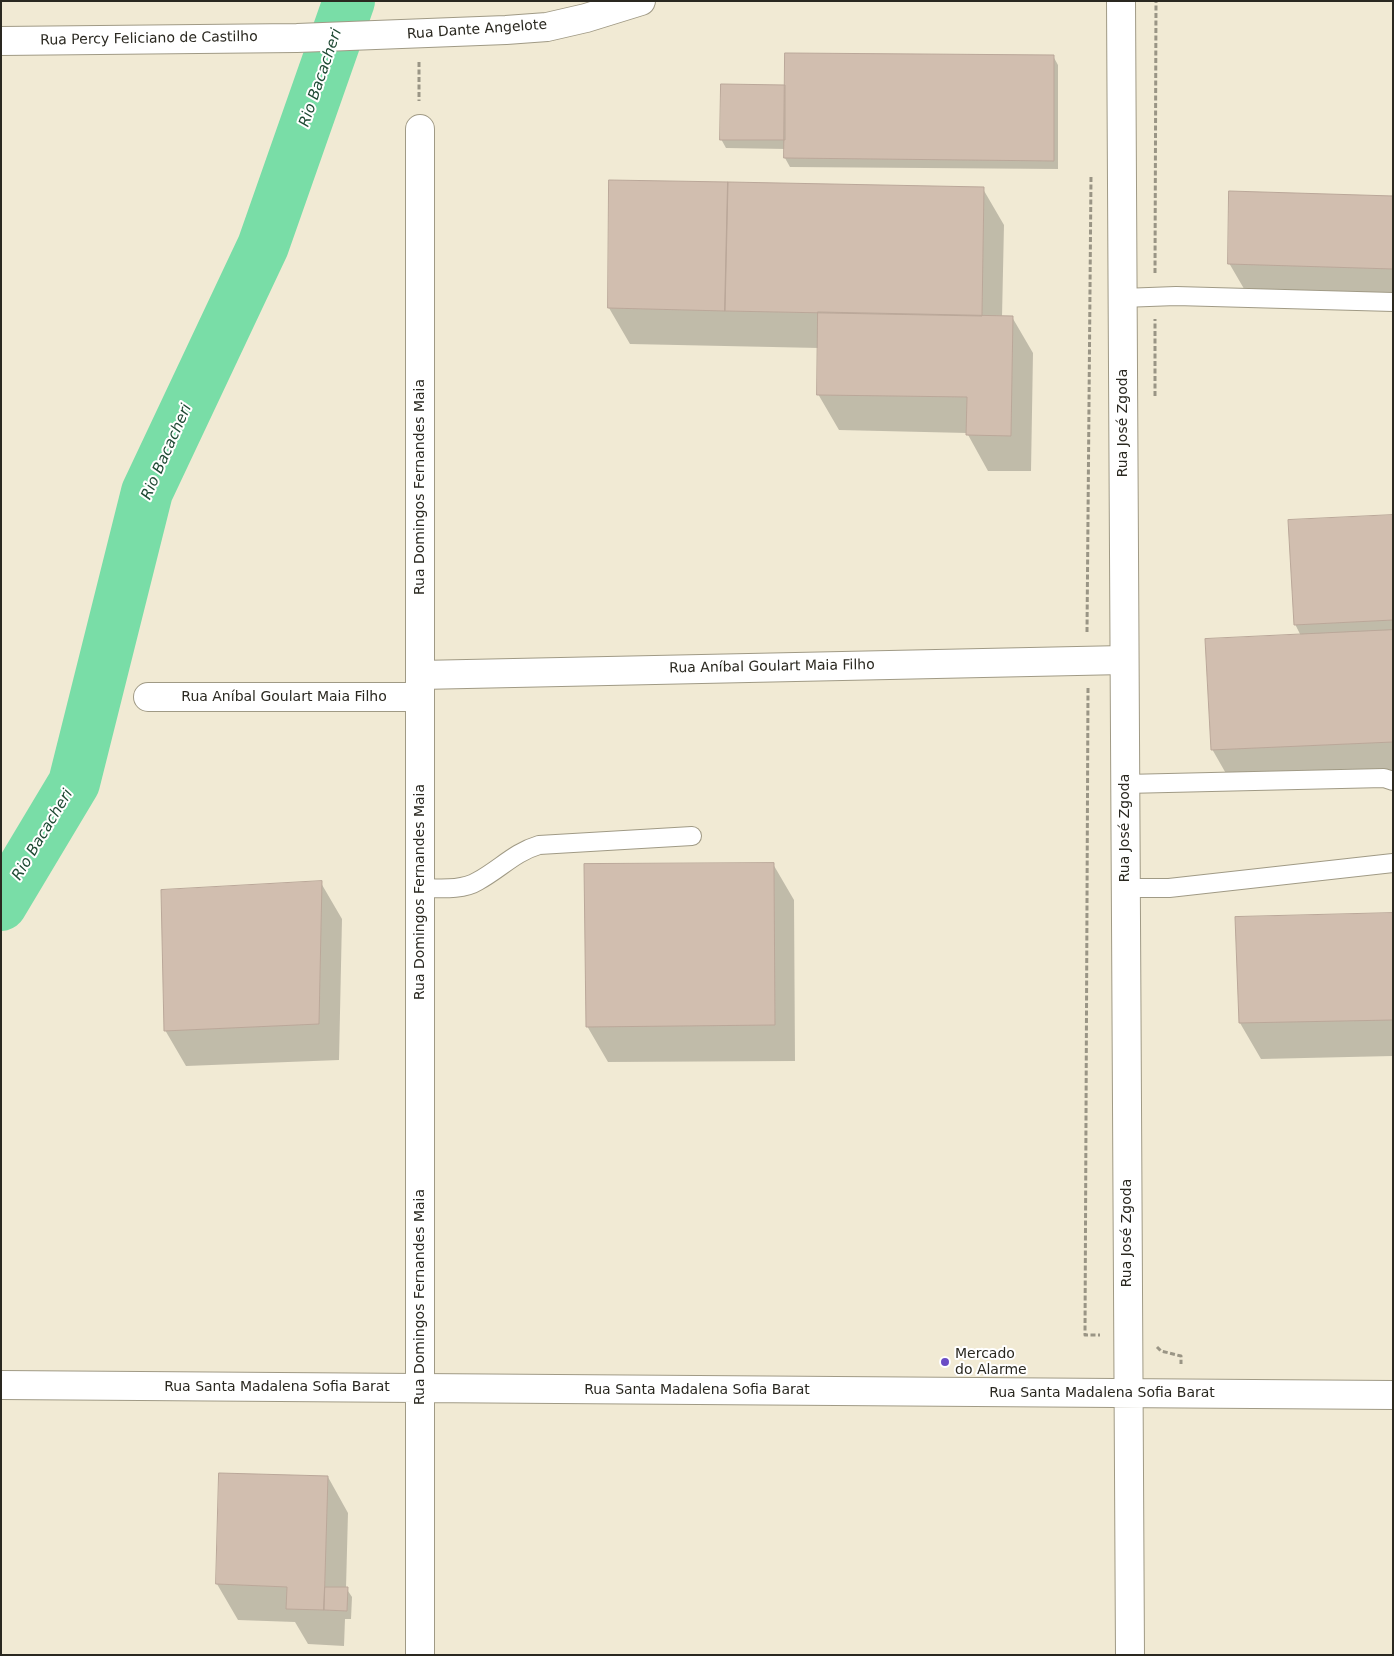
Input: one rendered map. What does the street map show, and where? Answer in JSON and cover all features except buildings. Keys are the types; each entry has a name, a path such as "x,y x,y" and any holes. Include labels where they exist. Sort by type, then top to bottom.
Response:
{"street":[{"name":"Rua Dante Angelote","path":"297,38 409,35 546,27 586,18 641,1"},
{"name":"Rua José Zgoda","path":"1121,1 1130,1655"},
{"name":"Rua Percy Feliciano de Castilho","path":"1,41 297,38"},
{"name":"Rua Domingos Fernandes Maia","path":"420,129 420,1655"},
{"name":"Rua Aníbal Goulart Maia Filho","path":"148,697 1124,660"},
{"name":"Rua Santa Madalena Sofia Barat","path":"1,1385 1393,1395"}],"lane":[{"path":"1122,298 1176,296 1393,302"},
{"path":"1125,784 1384,778 1393,781"},
{"path":"420,888 460,887 478,882 523,850 539,845 692,836"},
{"path":"1125,888 1169,888 1393,863"}],"path":[{"path":"409,35 420,129"},
{"path":"1087,624 1091,169"},
{"path":"1085,1335 1088,688"},
{"path":"1154,1344 1161,1351 1181,1356"}],"waterway":[{"name":"Rio Bacacheri","path":"1,905 74,783 147,492 263,246 349,1"}],"place":[{"name":"Mercado do Alarme","path":"945,1362"}]}
